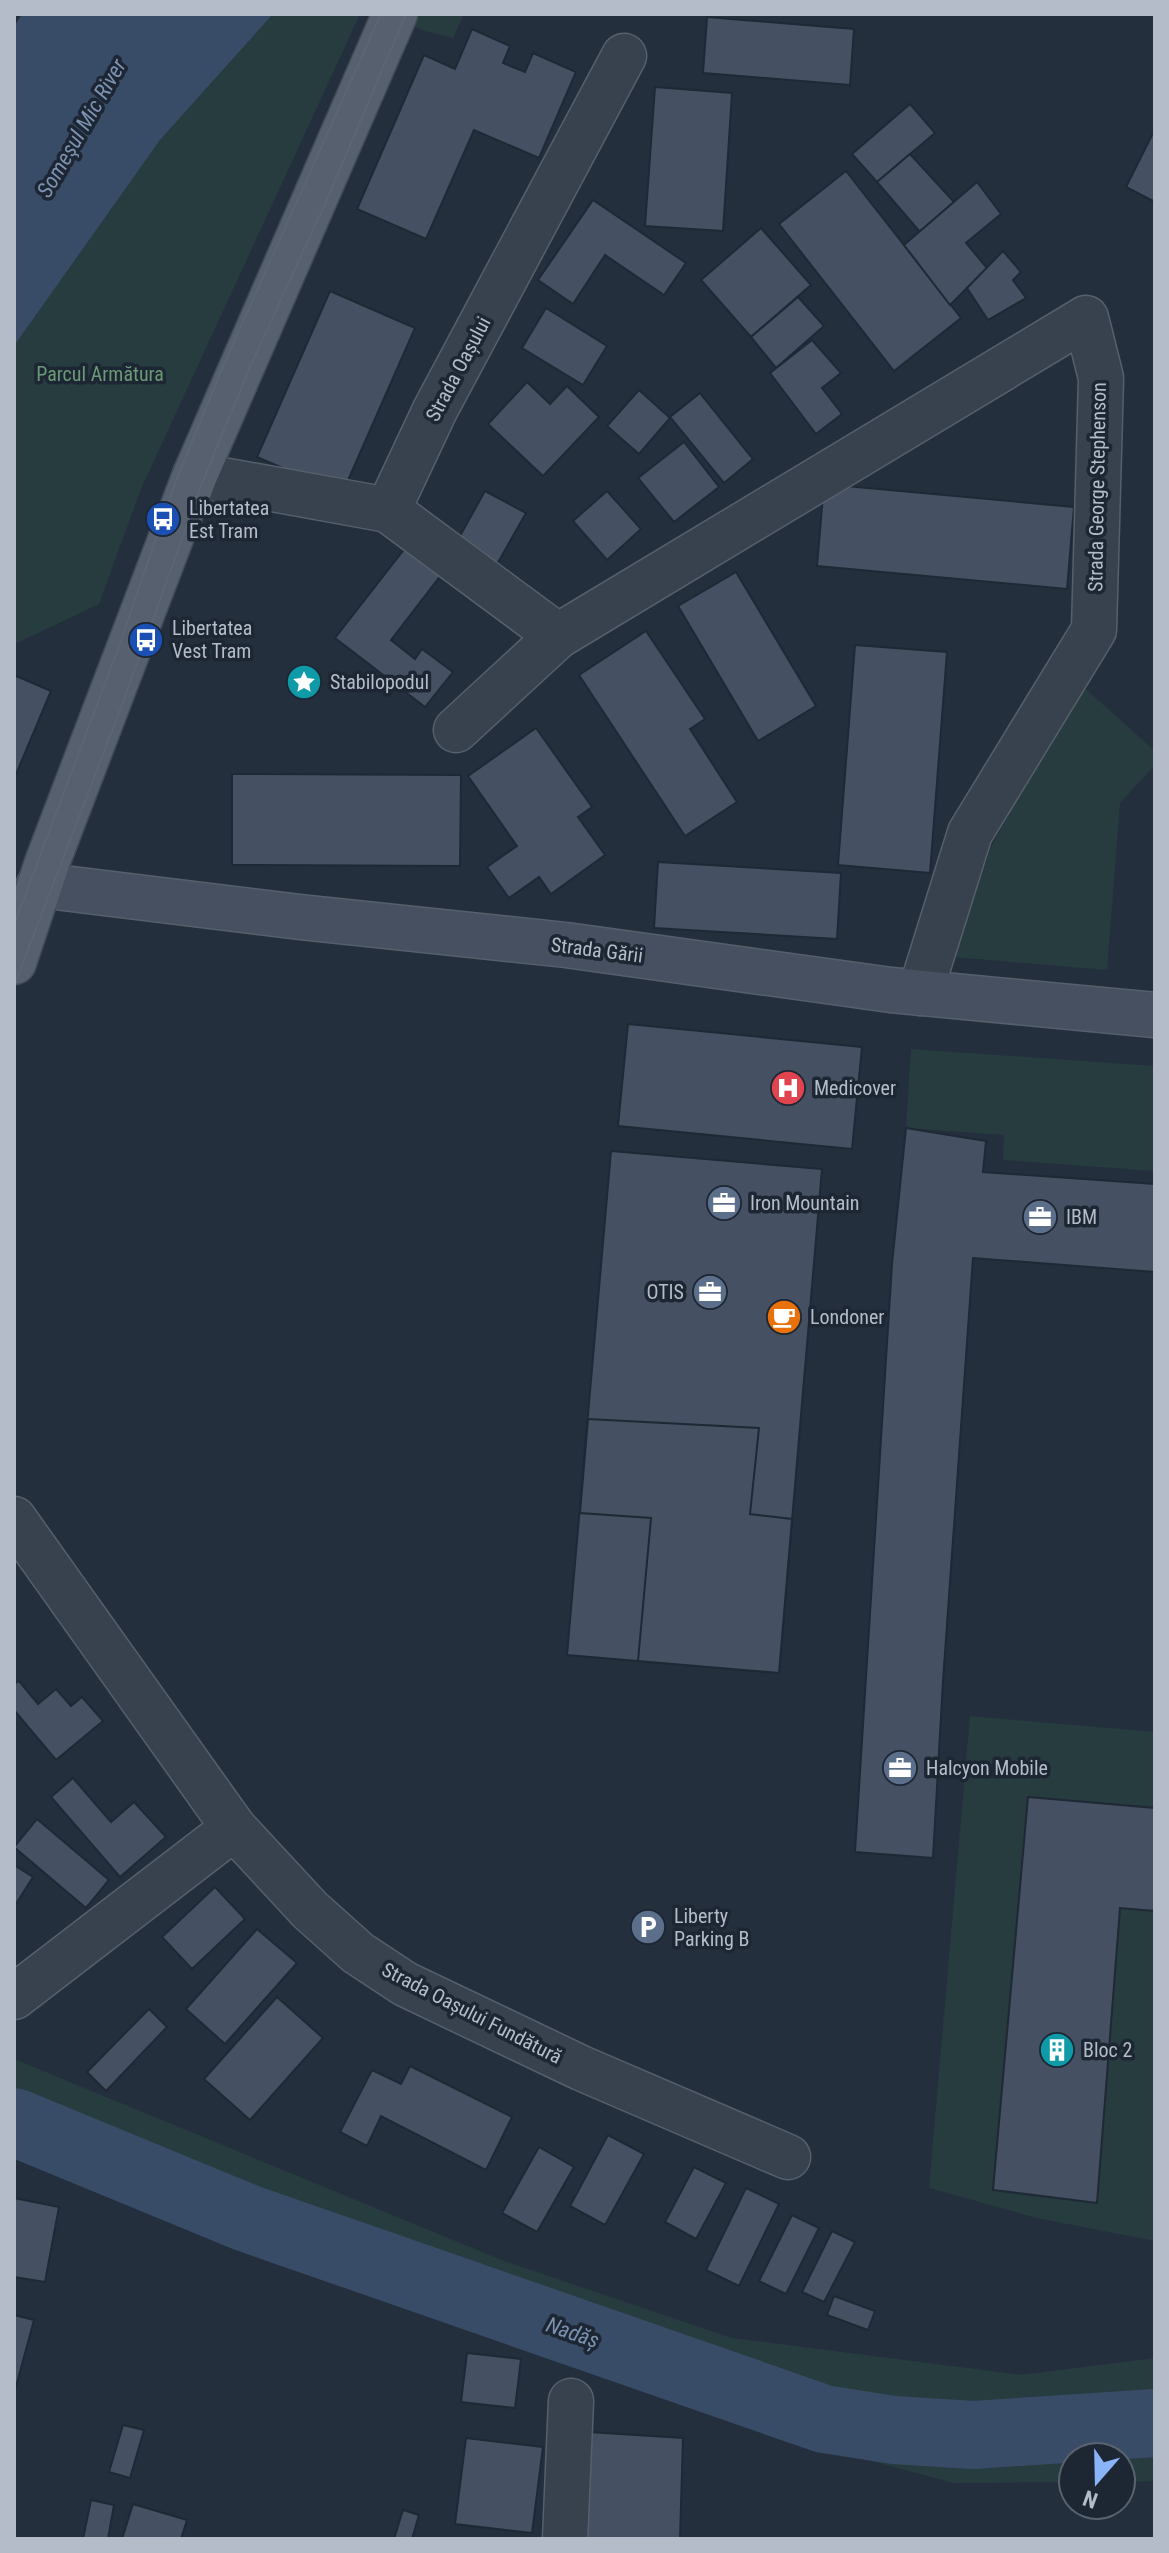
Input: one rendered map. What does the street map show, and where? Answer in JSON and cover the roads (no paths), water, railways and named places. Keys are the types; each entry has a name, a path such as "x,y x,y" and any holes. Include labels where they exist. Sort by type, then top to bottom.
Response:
{"main road":[{"path":"14,962 49,887 195,475 395,14"}],"street":[{"name":"Strada Oașului","path":"388,510 435,410 624,56"},
{"name":"Strada George Stephenson","path":"456,730 558,636 1086,318 1101,378 1094,630 970,833 920,993"},
{"path":"195,475 388,510 558,636"},
{"name":"Strada Gării","path":"49,887 566,945 920,993 1155,1015"},
{"name":"Strada Oașului Fundătură","path":"14,1519 234,1828 310,1910 358,1953 405,1984 581,2068 788,2157"},
{"path":"14,1997 234,1828"},
{"path":"565,2539 571,2401"}],"water":[{"name":"Someşul Mic River","path":"22,14 273,14 160,140 14,346 14,27"}],"waterway":[{"name":"Nadăș","path":"14,2122 247,2218 824,2419 894,2430 973,2435 1155,2423"}],"tram line":[{"path":"14,925 118,649 176,481 221,371 381,14"},
{"path":"14,986 122,705 204,478 406,14"}],"place":[{"name":"Libertatea Est Tram","path":"163,519"},
{"name":"Libertatea Vest Tram","path":"146,640"},
{"name":"Stabilopodul","path":"304,682"},
{"name":"Medicover","path":"788,1088"},
{"name":"Iron Mountain","path":"724,1203"},
{"name":"IBM","path":"1040,1217"},
{"name":"OTIS","path":"710,1292"},
{"name":"Londoner","path":"784,1317"},
{"name":"Halcyon Mobile","path":"900,1768"},
{"name":"Liberty Parking B","path":"648,1927"},
{"name":"Bloc 2","path":"1057,2050"}],"park label":[{"name":"Parcul Armătura","path":"100,374"}]}
